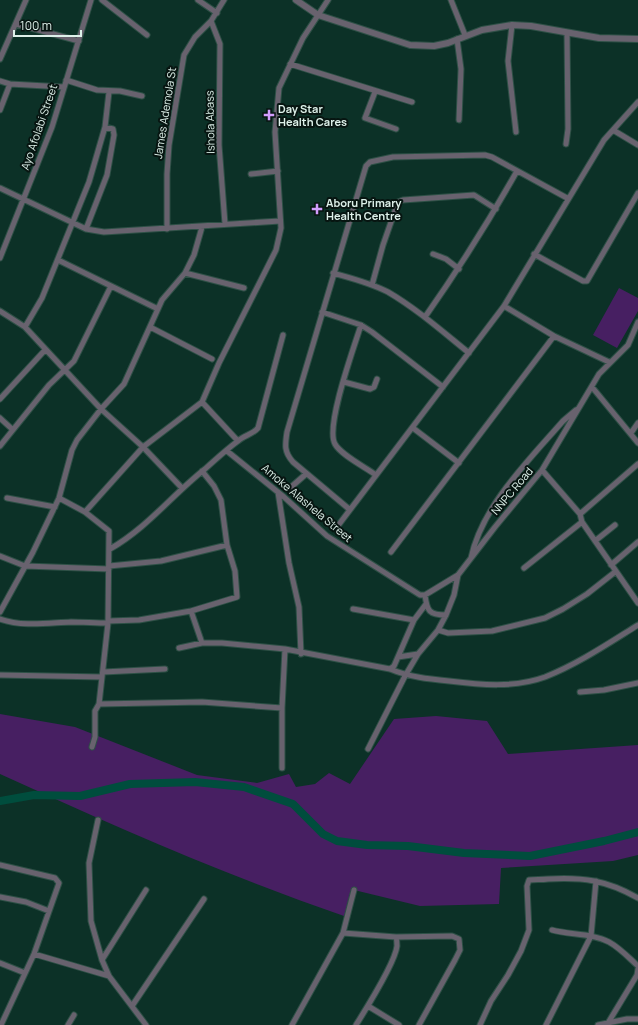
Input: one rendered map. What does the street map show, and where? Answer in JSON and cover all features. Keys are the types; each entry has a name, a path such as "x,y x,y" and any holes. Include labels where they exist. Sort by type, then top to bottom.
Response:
{"street":[{"path":"0,59 26,0"},
{"name":"Ayo Afolabi Street","path":"0,258 52,127 91,0"},
{"path":"102,0 147,35"},
{"path":"198,0 217,13"},
{"name":"James Ademola St","path":"167,229 167,174 169,145 184,55 195,37 217,13 224,0"},
{"path":"296,0 318,15 410,45 434,46 489,28 512,25 531,26 599,38 638,39"},
{"path":"85,512 142,447 202,402 219,363 276,250 281,228 275,132 278,97 282,79 328,0"},
{"path":"451,0 464,35"},
{"name":"Ishola Abass","path":"211,21 220,44 219,144 225,224"},
{"path":"16,24 79,41"},
{"path":"512,25 508,62 516,132"},
{"path":"566,144 568,129 567,33"},
{"path":"457,39 461,69 459,120"},
{"path":"290,64 375,92 412,102"},
{"path":"66,80 109,92 120,91 142,96"},
{"path":"0,81 10,84 64,87"},
{"path":"0,110 10,84"},
{"path":"25,327 34,314 58,260 89,182 105,127 109,92"},
{"path":"375,92 365,118 396,129"},
{"path":"337,527 504,306 567,198 604,140 638,102"},
{"path":"86,229 107,175 114,135 113,129 105,127"},
{"path":"613,130 638,145"},
{"path":"350,509 306,474 286,454 285,445 287,432 333,273 364,173 370,162 393,157 485,155 492,157 567,198"},
{"path":"251,174 278,171"},
{"path":"425,317 458,269 496,209 517,171"},
{"path":"0,188 86,229 104,232 280,221"},
{"path":"534,254 583,281 587,281 638,194"},
{"path":"372,285 383,245 398,202 403,200 474,195 496,209"},
{"path":"0,612 55,507 59,498 72,450 77,440 101,409 124,384 166,294 184,273 194,255 202,227"},
{"path":"433,254 446,259 458,269"},
{"path":"58,260 158,309"},
{"path":"184,273 244,288"},
{"path":"333,273 372,285 388,292 425,317 469,353"},
{"path":"0,446 12,429 64,370 74,361 111,286"},
{"path":"504,306 554,336 609,362"},
{"path":"0,311 25,327 101,409 142,447 182,488"},
{"path":"322,312 360,325 401,353 443,387"},
{"name":"NNPC Road","path":"368,749 405,676 418,654 438,630 446,616 454,595 458,575 542,470 599,374 609,362 628,345 638,322"},
{"path":"360,325 332,428 332,436 338,448 376,475"},
{"path":"150,327 212,360"},
{"path":"110,549 126,540 153,519 182,488 238,441 258,428 283,335"},
{"path":"391,552 554,336"},
{"path":"0,399 45,350"},
{"path":"344,382 370,389 374,387 377,379"},
{"path":"592,387 638,443"},
{"path":"202,402 238,441"},
{"path":"471,559 477,538 483,526 484,518 563,420 580,407"},
{"path":"0,418 12,429"},
{"path":"631,433 638,422"},
{"path":"413,428 459,463"},
{"name":"Amoke Alashela Street","path":"227,451 278,492 327,536 420,595 425,595"},
{"path":"580,514 638,464"},
{"path":"542,470 580,514 582,522 615,572 638,603"},
{"path":"0,618 17,624 138,620 191,611 237,597 235,571 227,545 221,500 214,486 202,471"},
{"path":"290,488 306,474"},
{"path":"278,492 289,563 299,607 301,654"},
{"path":"7,498 55,507"},
{"path":"59,498 85,512 109,531 108,622 100,704 95,711 95,737 92,747"},
{"path":"524,568 582,522"},
{"path":"595,541 615,525"},
{"path":"483,526 495,527"},
{"path":"611,565 638,542"},
{"path":"0,556 25,566 109,568 161,561 227,545"},
{"path":"438,630 448,633 492,631 544,618 563,609 615,572"},
{"path":"446,616 436,615 426,608 425,595 458,575"},
{"path":"390,669 394,666 414,620 426,604"},
{"path":"353,609 414,620"},
{"path":"191,611 202,643"},
{"path":"178,648 202,643 222,643 285,649 301,654 390,669 405,676 482,685 532,680 562,669 638,625"},
{"path":"282,768 282,708 285,649"},
{"path":"398,657 418,654"},
{"path":"0,675 103,674 165,669"},
{"path":"580,692 604,690 638,683"},
{"path":"100,704 202,702 282,708"},
{"path":"98,820 88,873 91,921 102,960 109,976 146,1025"},
{"path":"0,865 58,880 59,883 34,954 1,1024"},
{"path":"480,1025 491,1001 508,975 521,951 529,930 528,880 575,878 596,881 614,885 638,898"},
{"path":"546,1025 591,936 596,881"},
{"path":"102,960 146,890"},
{"path":"292,1025 343,933 354,890"},
{"path":"0,897 26,902 49,911"},
{"path":"132,1006 204,899"},
{"path":"552,930 591,936 611,943 638,968 637,975 608,1023"},
{"path":"343,933 396,937 452,936 459,939 460,944 455,960 420,1025"},
{"path":"356,1025 368,1006 394,956 397,946 396,937"},
{"path":"34,954 109,976"},
{"path":"0,963 25,973"},
{"path":"368,1006 399,1025"},
{"path":"68,1025 74,1015"},
{"path":"598,1025 627,1019 638,1019"}],"shaded area":[{"path":"619,288 638,298 638,311 617,348 593,335"},
{"path":"0,714 75,727 197,775 257,783 289,774 296,787 315,784 329,773 350,784 394,719 436,716 487,721 508,754 638,745 638,855 613,861 501,868 499,904 420,906 354,890 344,916 300,901 213,867 127,831 0,774"}],"waterway":[{"path":"0,801 34,795 80,796 130,784 195,782 244,787 293,804 323,834 337,841 367,845 408,846 464,853 530,856 604,841 638,832"}],"place":[{"name":"Day Star Health Cares","path":"269,115"},
{"name":"Aboru Primary Health Centre","path":"317,209"}]}
